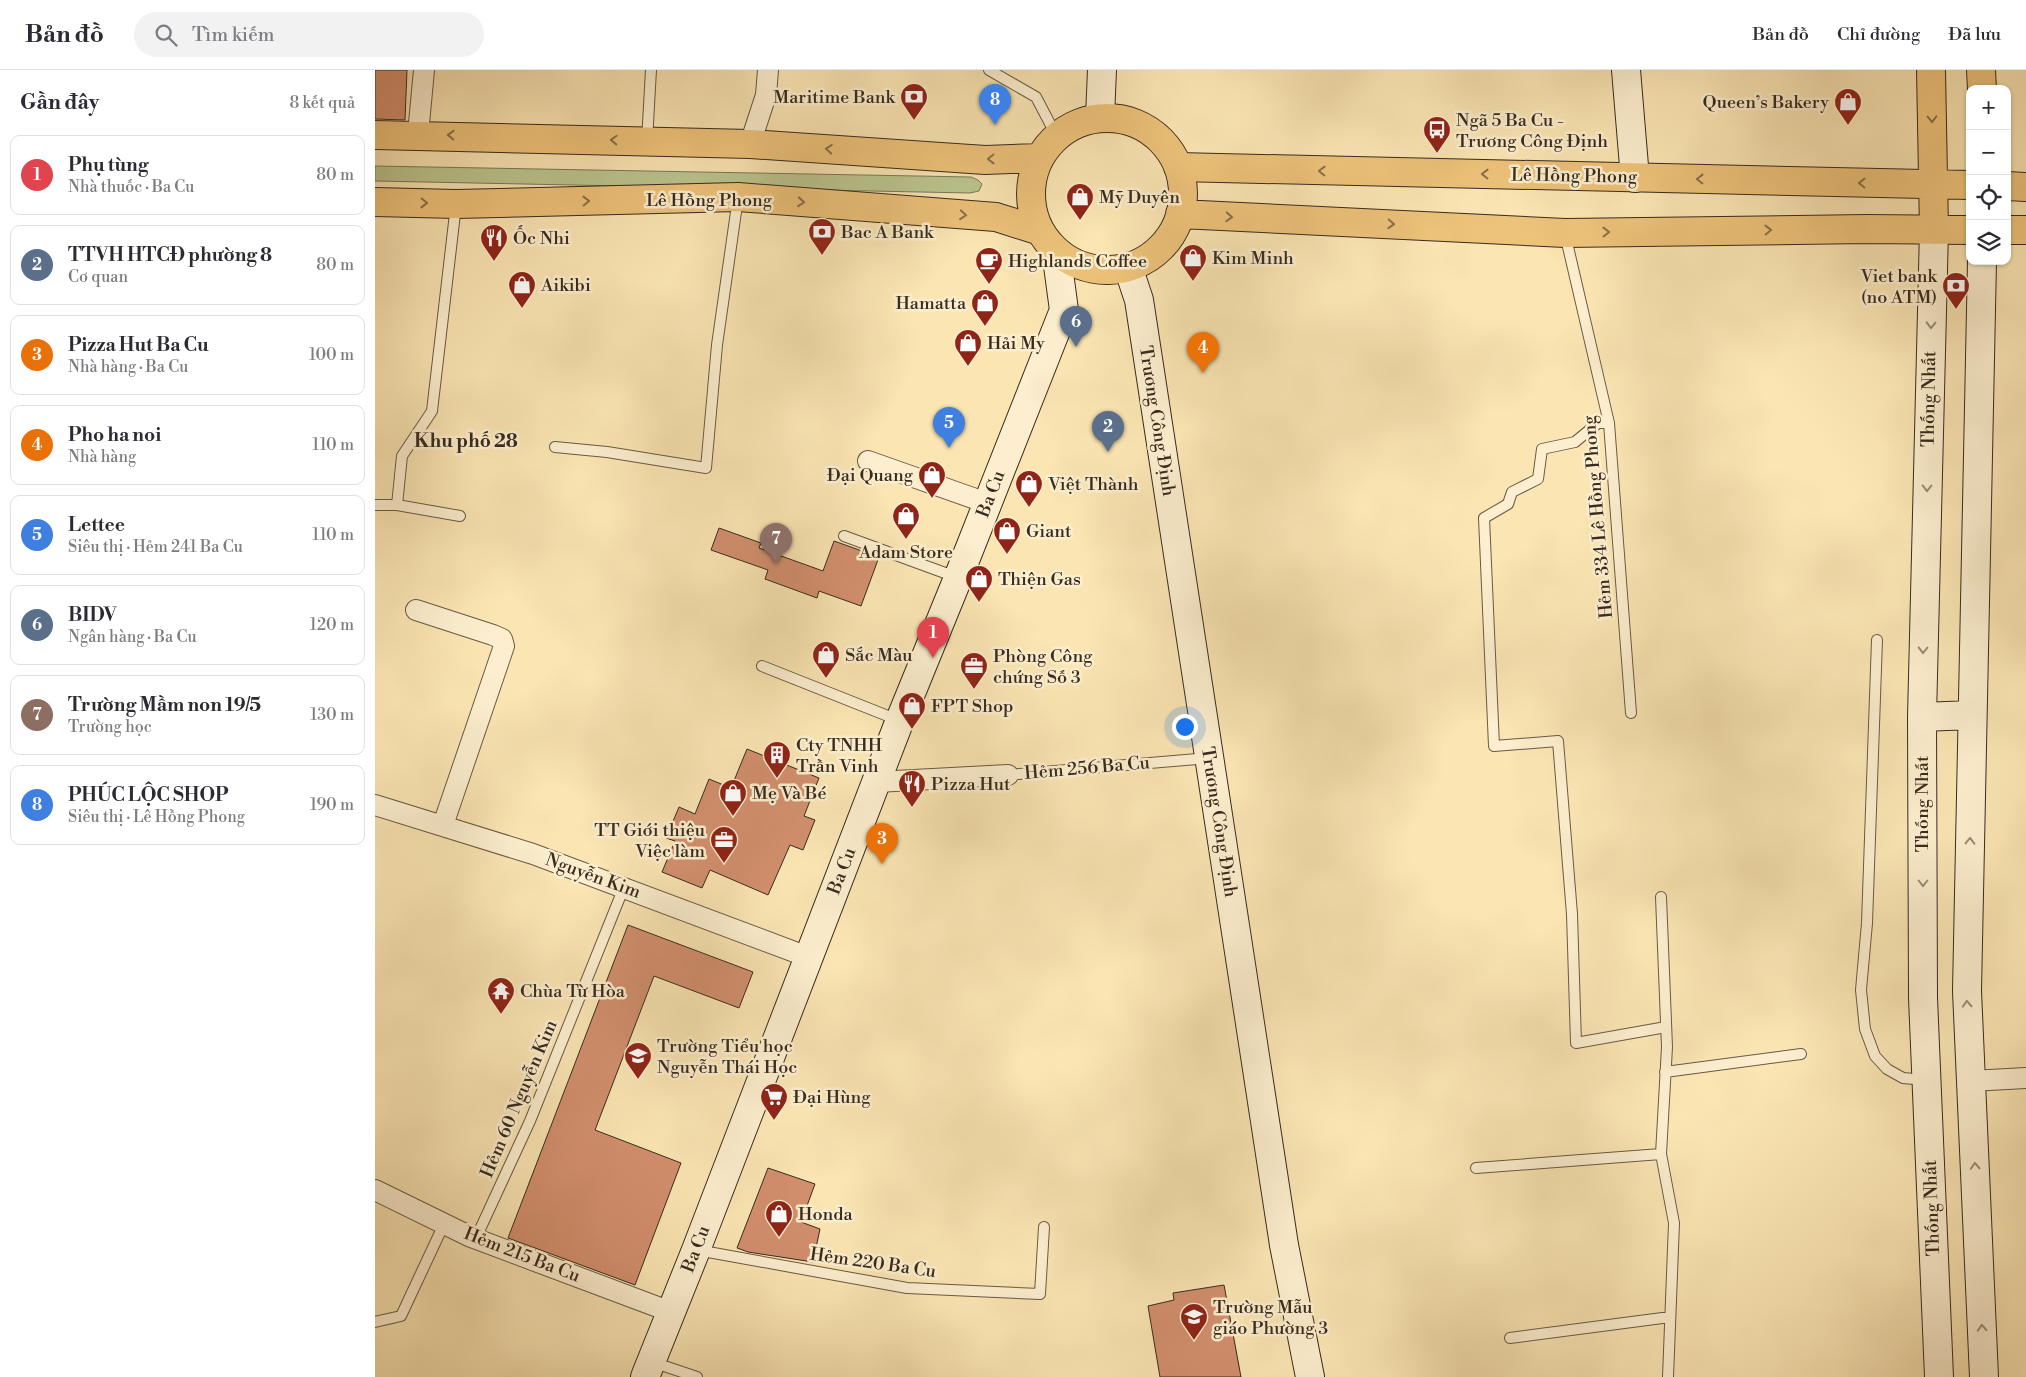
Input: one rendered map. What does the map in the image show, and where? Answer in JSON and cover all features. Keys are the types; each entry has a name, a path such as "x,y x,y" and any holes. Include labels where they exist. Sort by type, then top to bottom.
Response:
{"main road":[{"path":"1100,118 1102,70"},
{"path":"1626,70 1635,178"},
{"path":"1931,70 1934,230"},
{"path":"1981,70 1982,85"},
{"path":"1100,118 1125,120 1148,129 1166,146 1178,167 1183,192 1180,214 1168,238 1151,256 1128,267 1103,270 1078,265 1048,241 1031,207 1031,182 1039,158 1057,137 1076,124 1100,118"},
{"path":"375,134 750,144 985,160 1039,158"},
{"name":"Lê Hồng Phong","path":"1178,167 1966,185"},
{"path":"2011,186 2026,187"},
{"name":"Lê Hồng Phong","path":"375,202 456,204 738,197 996,217 1048,241"},
{"path":"1180,214 1565,233 1867,229 1966,230"},
{"name":"Thống Nhất","path":"1934,230 1922,717 1923,998 1939,1377"},
{"path":"2011,230 2026,230"},
{"name":"Ba Cu","path":"648,1369 696,1250 900,720 1064,310 1048,241"},
{"path":"1982,265 1967,991 1984,1377"},
{"name":"Trương Công Định","path":"1128,267 1139,300 1284,1245 1310,1377"},
{"path":"1922,717 1973,715"}],"street":[{"path":"418,134 425,70"},
{"path":"750,144 766,95 768,70"},
{"path":"868,461 987,503"},
{"path":"416,610 493,635 501,639 504,646 443,825"},
{"name":"Hẻm 256 Ba Cu","path":"876,782 1008,775"},
{"name":"Nguyễn Kim","path":"375,804 533,854 808,957"},
{"path":"1971,1081 2026,1078"},
{"name":"Hẻm 215 Ba Cu","path":"375,1190 476,1238 671,1312"}],"lane":[{"path":"647,141 651,70"},
{"path":"989,70 1036,97 1057,137"},
{"path":"555,447 607,452 706,468 717,345 738,197"},
{"path":"397,505 402,456 432,411 456,204"},
{"name":"Hẻm 334 Lê Hồng Phong","path":"1565,233 1609,424 1631,713"},
{"path":"1609,424 1598,423 1575,442 1542,449 1538,479 1512,492 1508,504 1484,518 1494,746 1558,741 1572,914 1576,1043 1666,1027"},
{"path":"375,505 397,505 460,516"},
{"path":"844,536 958,578"},
{"path":"1877,640 1867,923 1861,990 1865,1029 1875,1056 1887,1069 1903,1078 1926,1080"},
{"path":"762,666 900,720"},
{"name":"Hẻm 256 Ba Cu","path":"1008,775 1209,758"},
{"name":"Hẻm 60 Nguyễn Kim","path":"476,1238 530,1121 624,887"},
{"path":"1661,897 1666,1027 1661,1154 1674,1224 1668,1377"},
{"path":"1665,1072 1801,1054"},
{"path":"1476,1168 1661,1154"},
{"path":"375,1322 401,1316 444,1224"},
{"name":"Hẻm 220 Ba Cu","path":"696,1250 907,1288 1040,1294 1044,1227"},
{"path":"1510,1338 1670,1317"},
{"path":"648,1369 697,1377"}],"green space":[{"path":"375,166 971,177 982,184 979,191 970,193 375,181"}],"building":[{"path":"375,70 407,70 405,120 375,119"},
{"path":"719,528 761,543 759,548 823,571 834,541 879,557 861,606 819,591 817,598 765,579 768,570 711,550"},
{"path":"747,749 819,778 804,816 815,820 803,850 790,845 768,895 710,870 702,888 662,872 675,841 666,838 679,807 695,814 709,779 731,788"},
{"path":"628,925 753,972 739,1008 654,976 595,1130 681,1163 635,1285 508,1238"},
{"path":"768,1168 815,1184 801,1222 820,1229 813,1262 748,1252 737,1248"},
{"name":"Trường Mẫu giáo Phường 3","path":"1224,1285 1241,1377 1160,1377 1148,1306 1174,1300 1173,1293"}],"place":[{"name":"Maritime Bank","path":"914,121"},
{"name":"PHÚC LỘC SHOP","path":"995,125"},
{"name":"Queen’s Bakery","path":"1848,126"},
{"name":"Ngã 5 Ba Cu - Trương Công Định","path":"1437,154"},
{"name":"Mỹ Duyên","path":"1080,221"},
{"name":"Bac A Bank","path":"822,256"},
{"name":"Ốc Nhi","path":"494,262"},
{"name":"Kim Minh","path":"1193,282"},
{"name":"Highlands Coffee","path":"989,285"},
{"name":"Aikibi","path":"522,309"},
{"name":"Viet bank (no ATM)","path":"1956,310"},
{"name":"Hamatta","path":"985,327"},
{"name":"BIDV","path":"1076,347"},
{"name":"Hải My","path":"968,367"},
{"name":"Pho ha noi","path":"1203,373"},
{"name":"Lettee","path":"949,448"},
{"name":"TTVH HTCĐ phường 8","path":"1108,452"},
{"name":"Đại Quang","path":"932,499"},
{"name":"Việt Thành","path":"1029,508"},
{"name":"Adam Store","path":"906,540"},
{"name":"Giant","path":"1007,555"},
{"name":"Trường Mầm non 19/5","path":"776,564"},
{"name":"Thiện Gas","path":"979,603"},
{"name":"Phụ tùng","path":"933,658"},
{"name":"Sắc Màu","path":"826,679"},
{"name":"Phòng Công chứng Số 3","path":"974,690"},
{"name":"FPT Shop","path":"912,730"},
{"name":"Cty TNHH Trần Vinh","path":"777,779"},
{"name":"Pizza Hut","path":"912,808"},
{"name":"Mẹ Và Bé","path":"733,817"},
{"name":"TT Giới thiệu Việc làm","path":"724,864"},
{"name":"Pizza Hut Ba Cu","path":"882,864"},
{"name":"Chùa Từ Hòa","path":"501,1015"},
{"name":"Trường Tiểu học Nguyễn Thái Học","path":"638,1080"},
{"name":"Đại Hùng","path":"774,1121"},
{"name":"Honda","path":"779,1238"},
{"name":"Trường Mẫu giáo Phường 3","path":"1194,1341"}],"district":[{"name":"Khu phố 28","path":"466,441"}]}
